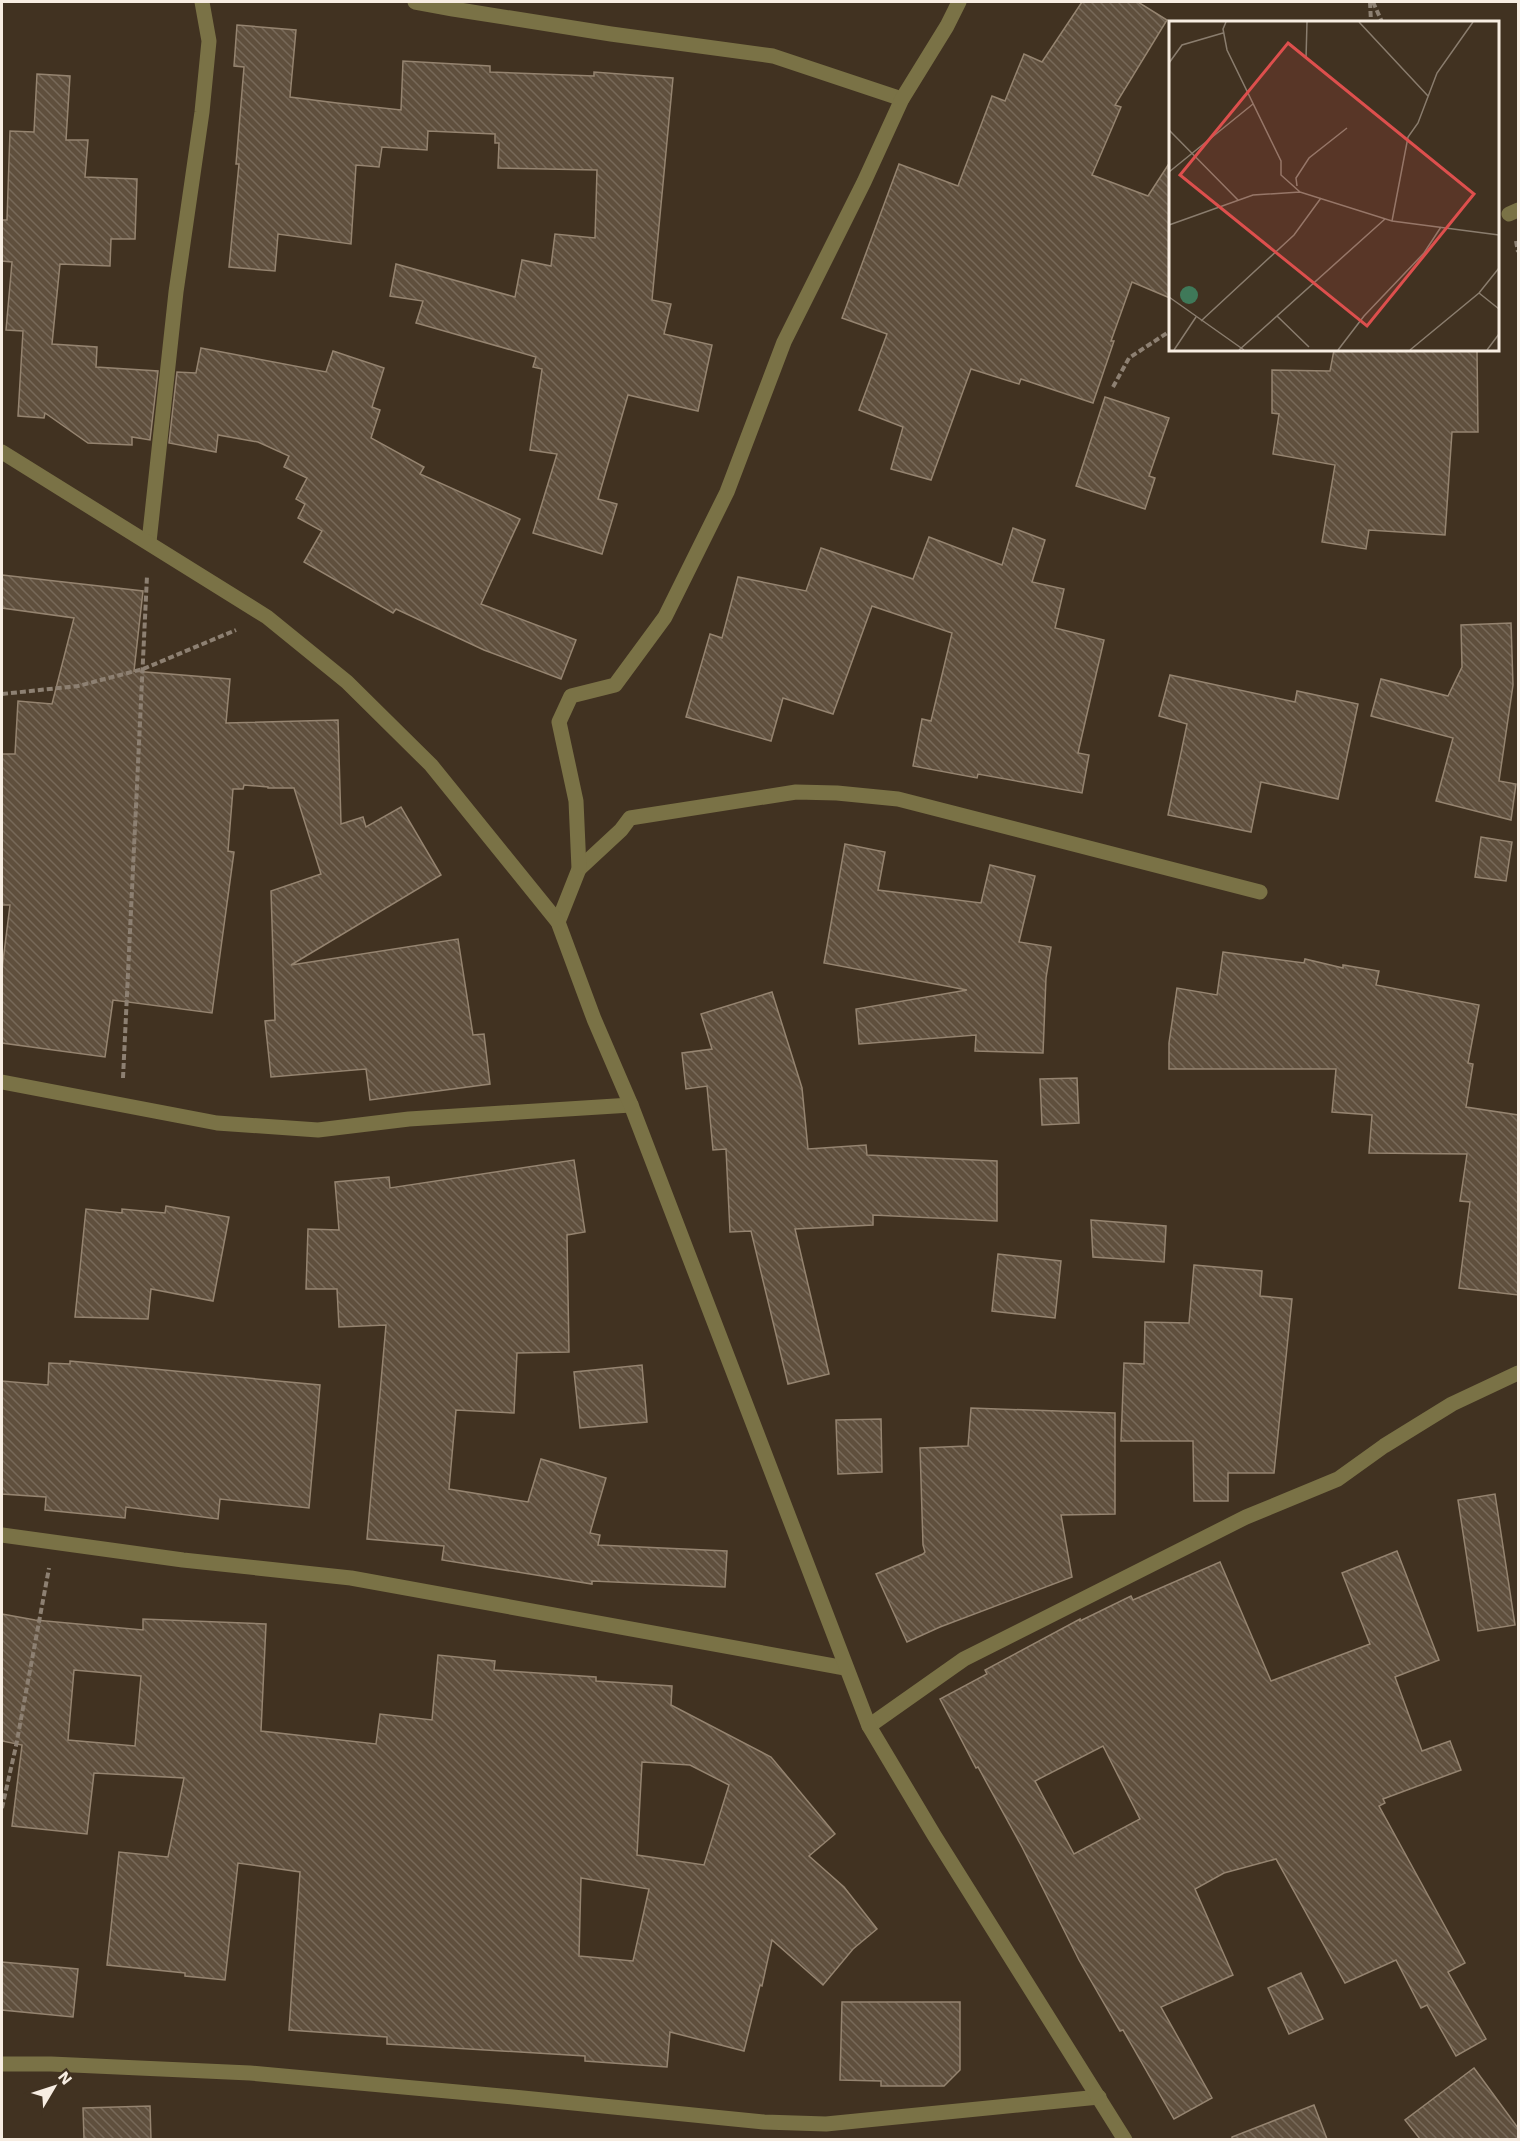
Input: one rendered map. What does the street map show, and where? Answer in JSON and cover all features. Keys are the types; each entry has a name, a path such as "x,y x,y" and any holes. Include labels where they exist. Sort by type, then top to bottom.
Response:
{"street":[{"path":"149,542 176,292 209,41 202,2"},
{"path":"415,2 599,32 773,56 902,99"},
{"path":"558,922 579,869 576,801 559,722 571,696 615,685 665,617 727,492 784,342 864,182 902,99 947,26 959,2"},
{"path":"2,452 267,617 346,682 431,765 558,922 594,1020 631,1105 869,1726 1125,2139"},
{"path":"579,869 621,830 630,818 796,792 837,793 898,799 1260,892"},
{"path":"2,1082 217,1123 318,1130 409,1119 631,1105"},
{"path":"869,1726 964,1659 1246,1516 1338,1479 1384,1446 1452,1404 1518,1373"},
{"path":"2,1535 54,1544 351,1578 845,1668"},
{"path":"2,2064 250,2073 805,2124 826,2124 1099,2097"}],"path":[{"path":"1371,21 1372,2"},
{"path":"1372,2 1382,21"},
{"path":"1113,387 1129,358 1169,332"},
{"path":"125,1105 122,1072 149,542"},
{"path":"2,694 78,686 143,669 267,617"},
{"path":"2,1808 54,1544"}],"building":[{"path":"1082,2 1138,2 1167,20 1115,105 1121,107 1092,175 1148,196 1169,164 1169,298 1132,282 1111,341 1114,341 1093,403 1021,379 1019,384 971,369 931,480 891,469 903,427 859,410 887,334 842,318 899,164 958,186 992,96 1005,101 1024,54 1042,62"},
{"path":"237,25 296,30 290,97 337,103 401,110 403,61 490,66 490,72 594,76 594,72 673,78 652,300 671,304 664,334 712,345 698,411 628,395 598,499 617,504 602,554 533,533 557,454 530,450 542,369 533,367 536,357 416,323 423,301 390,296 396,264 515,297 522,260 551,266 555,234 595,238 597,170 498,168 499,143 495,143 495,134 428,131 427,150 382,147 379,167 356,165 351,244 278,234 275,271 229,267 239,164 236,164 244,67 234,66"},
{"path":"37,74 70,76 66,140 88,140 85,177 137,179 135,239 111,239 110,266 60,264 52,344 97,347 96,367 158,371 150,440 132,437 132,445 88,443 45,413 44,418 18,416 23,331 6,330 12,262 2,261 2,220 7,220 10,131 34,132"},
{"path":"201,348 326,372 333,351 384,368 372,407 380,410 371,438 424,467 420,474 520,519 481,604 576,640 561,679 484,650 396,609 393,613 304,562 322,531 298,518 305,504 296,499 307,478 284,467 289,456 258,442 218,435 216,452 169,443 177,372 196,373"},
{"path":"1334,351 1477,351 1478,432 1452,432 1445,535 1369,530 1366,549 1322,542 1335,465 1273,454 1279,414 1272,413 1272,370 1330,371"},
{"path":"1105,397 1169,418 1149,476 1155,478 1145,509 1076,486"},
{"path":"1013,528 1045,540 1032,582 1064,589 1055,628 1104,640 1078,753 1089,755 1082,793 978,774 977,778 913,766 922,719 931,721 952,633 872,606 833,714 783,698 771,741 686,717 710,634 722,638 738,577 806,591 821,548 913,579 929,537 1002,565"},
{"path":"2,575 143,591 134,671 230,679 226,723 338,720 341,824 363,817 366,827 401,807 441,875 291,965 458,939 473,1035 484,1034 490,1084 370,1100 366,1069 271,1077 265,1021 275,1020 271,891 321,874 294,788 244,785 243,789 233,789 228,851 234,852 212,1013 113,1000 105,1057 2,1043 2,969 10,905 2,905 2,754 15,754 18,701 52,704 74,618 2,608"},
{"path":"1511,623 1513,685 1499,781 1516,784 1511,820 1436,801 1453,738 1371,716 1381,679 1448,696 1462,667 1461,625"},
{"path":"1170,675 1295,702 1297,691 1358,704 1338,799 1261,782 1251,832 1168,815 1187,724 1159,716"},
{"path":"1481,837 1512,842 1506,881 1475,877"},
{"path":"845,844 885,852 878,890 981,903 990,865 1035,876 1019,942 1051,947 1046,978 1043,1053 975,1051 976,1035 859,1044 856,1009 967,990 824,963"},
{"path":"1223,952 1304,963 1305,959 1343,968 1343,965 1379,971 1376,985 1479,1005 1468,1063 1473,1064 1466,1107 1518,1115 1518,1295 1459,1288 1470,1202 1460,1201 1467,1154 1369,1153 1372,1115 1332,1112 1336,1069 1169,1069 1169,1043 1177,988 1217,995"},
{"path":"772,992 802,1088 808,1149 866,1145 867,1155 997,1161 997,1221 873,1215 873,1225 795,1229 829,1374 788,1384 751,1231 730,1232 726,1149 713,1150 707,1086 686,1089 682,1053 712,1049 701,1014"},
{"path":"1077,1078 1079,1123 1042,1125 1040,1079"},
{"path":"574,1160 585,1232 567,1235 569,1352 517,1353 514,1413 456,1410 449,1489 528,1502 541,1459 606,1478 590,1533 600,1535 598,1545 727,1551 725,1587 592,1581 592,1584 442,1560 444,1546 367,1539 386,1325 339,1327 337,1289 306,1289 308,1229 339,1230 335,1182 389,1177 390,1188"},
{"path":"166,1206 229,1217 213,1301 151,1289 148,1319 75,1317 86,1209 122,1213 122,1209 165,1213"},
{"path":"1091,1220 1166,1226 1164,1262 1093,1257"},
{"path":"998,1254 1061,1261 1055,1318 992,1311"},
{"path":"1194,1265 1262,1271 1260,1296 1292,1299 1274,1473 1228,1473 1228,1501 1194,1501 1193,1441 1121,1441 1124,1363 1144,1364 1145,1322 1189,1323"},
{"path":"70,1361 320,1385 309,1508 220,1499 218,1519 126,1507 125,1518 45,1510 46,1497 2,1494 2,1381 48,1385 49,1363 70,1364"},
{"path":"642,1365 647,1422 580,1428 574,1372"},
{"path":"971,1408 1115,1413 1115,1514 1061,1515 1072,1577 940,1627 907,1642 876,1574 925,1552 920,1448 968,1446"},
{"path":"881,1419 882,1472 838,1474 836,1420"},
{"path":"1495,1494 1515,1625 1478,1631 1458,1500"},
{"path":"1397,1551 1439,1660 1395,1677 1422,1751 1450,1741 1461,1770 1383,1799 1385,1803 1379,1806 1465,1963 1448,1972 1486,2039 1456,2056 1427,2005 1421,2008 1396,1960 1345,1983 1276,1859 1224,1873 1195,1889 1233,1975 1161,2007 1212,2098 1174,2119 1123,2030 1120,2031 1079,1960 1022,1847 978,1767 976,1768 940,1699 987,1674 985,1670 1080,1619 1080,1621 1131,1596 1133,1600 1220,1562 1271,1681 1370,1644 1342,1573","holes":["1103,1746 1140,1819 1074,1854 1035,1781"]},
{"path":"2,1614 35,1620 143,1630 143,1619 266,1624 261,1731 376,1744 380,1714 432,1720 438,1655 495,1661 494,1670 596,1677 596,1681 672,1686 671,1705 771,1757 835,1834 809,1856 844,1887 877,1929 853,1949 823,1985 772,1940 744,2051 670,2032 667,2067 585,2061 585,2056 387,2044 387,2037 289,2030 300,1872 238,1863 225,1980 185,1976 185,1973 107,1965 119,1852 168,1857 184,1778 94,1773 87,1834 12,1826 22,1745 2,1741","holes":["74,1670 141,1676 135,1746 68,1740","642,1762 690,1765 729,1785 704,1865 637,1855","581,1878 649,1889 633,1961 579,1956"]},
{"path":"2,1962 78,1969 73,2017 2,2010"},
{"path":"1301,1973 1323,2019 1289,2034 1268,1988"},
{"path":"842,2002 960,2002 960,2070 944,2086 881,2086 881,2081 840,2080"},
{"path":"1474,2068 1518,2128 1518,2139 1420,2139 1405,2120"},
{"path":"1314,2105 1327,2139 1232,2139 1232,2137"},
{"path":"150,2106 151,2139 84,2139 83,2108"}]}
